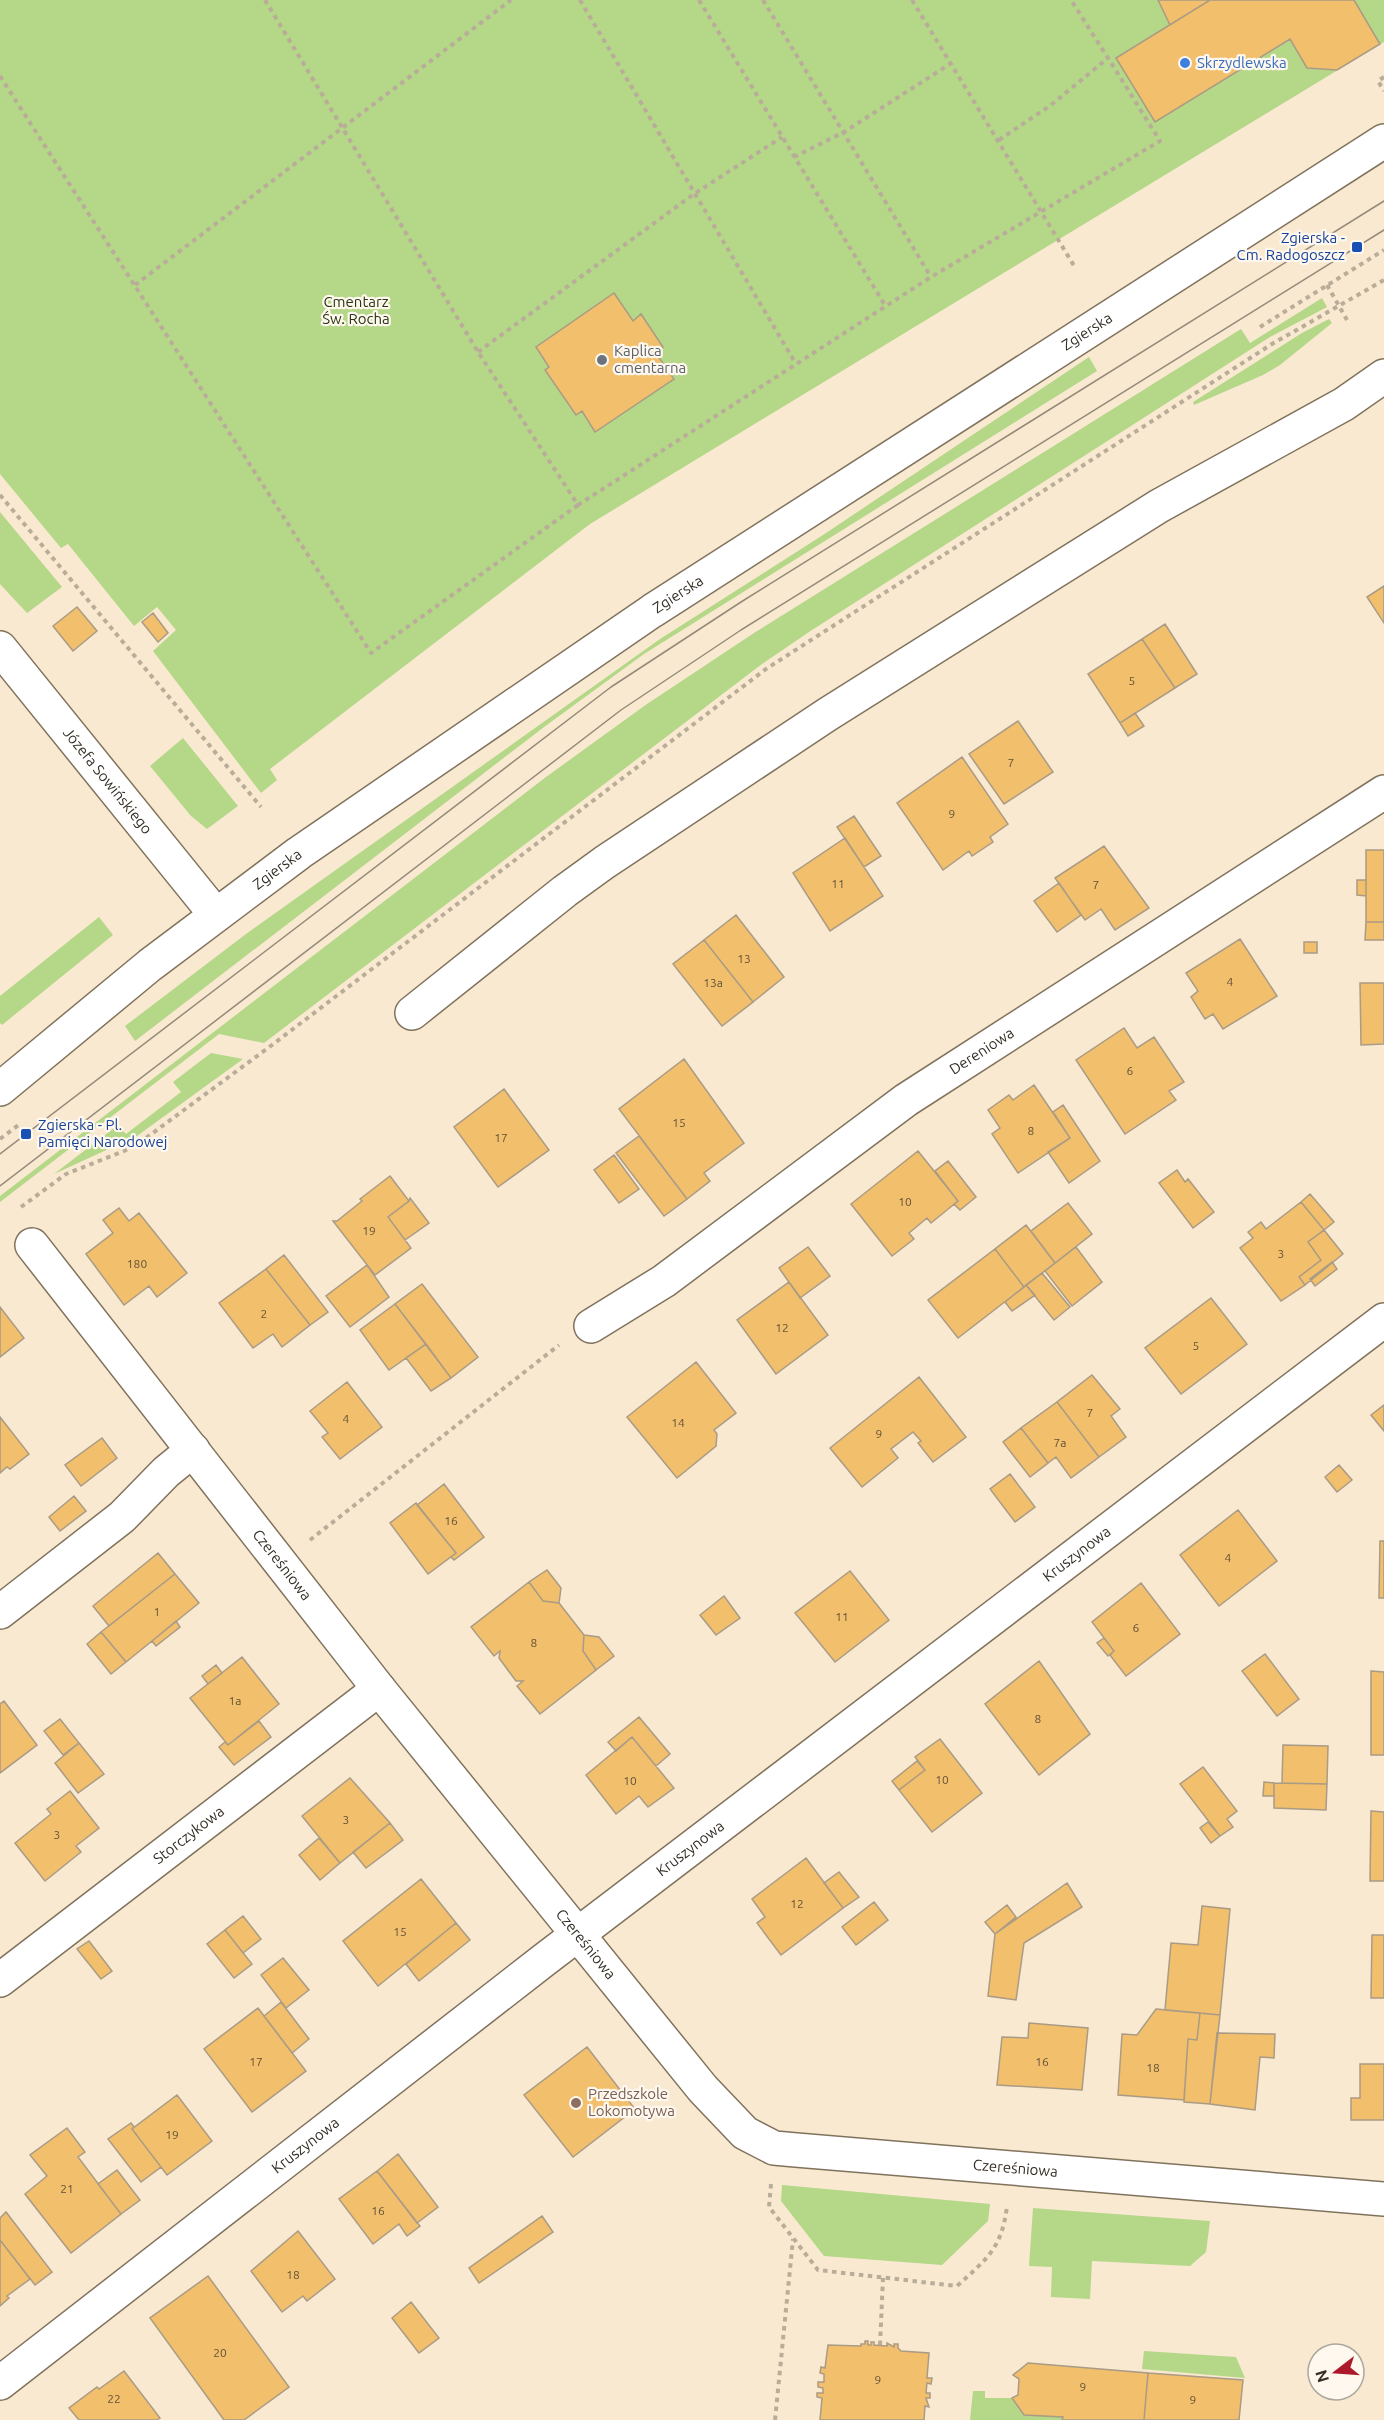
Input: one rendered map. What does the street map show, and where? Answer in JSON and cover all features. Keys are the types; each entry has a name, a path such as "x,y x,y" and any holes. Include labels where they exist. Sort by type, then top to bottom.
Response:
{"street":[{"name":"Zgierska","path":"0,1089 150,965 299,853 652,611 1384,141"},
{"path":"412,1013 565,891 605,862 828,714 1159,506 1344,404 1384,376"},
{"name":"Józefa Sowińskiego","path":"0,648 216,915"},
{"name":"Dereniowa","path":"591,1326 664,1281 906,1100 1384,792"},
{"name":"Czereśniowa","path":"32,1245 379,1689 577,1936 703,2089 745,2133 774,2148 1384,2199"},
{"name":"Kruszynowa","path":"0,2383 577,1936 1384,1320"},
{"path":"0,1612 122,1517 166,1472 193,1450"},
{"name":"Storczykowa","path":"0,1980 379,1689"}],"path":[{"path":"265,0 478,352 578,505"},
{"path":"135,285 511,0"},
{"path":"580,0 796,364"},
{"path":"699,0 886,306"},
{"path":"763,0 931,277"},
{"path":"0,76 371,653 578,505 931,277 1160,141 1071,0"},
{"path":"915,1 950,64 999,140 1040,213 1076,269"},
{"path":"999,140 1051,105 1108,58"},
{"path":"794,157 844,132 950,64"},
{"path":"1384,77 1378,81 1384,90"},
{"path":"478,352 694,194 782,137"},
{"path":"1260,327 1384,250"},
{"path":"15,1212 66,1174 124,1151 142,1141 262,1053 766,669 1252,356 1384,280"},
{"path":"1327,285 1347,320"},
{"path":"0,495 261,807"},
{"path":"281,1563 551,1349 591,1326"},
{"path":"774,2148 769,2207 818,2270 957,2286 990,2257 1004,2229 1012,2168"},
{"path":"775,2420 794,2238"},
{"path":"880,2346 883,2278"}],"green space":[{"name":"Cmentarz Św. Rocha","path":"0,0 1384,0 1384,42 590,524 270,769 277,780 261,793 153,651 176,630 157,607 134,626 68,544 61,548 0,474"},
{"path":"1322,298 1327,307 1270,337 762,664 264,1043 219,1034 0,1202 0,1196 546,777 647,704 754,633 1241,329 1250,343"},
{"path":"1329,319 1332,323 1280,365 1263,375 1194,405 1193,402 1302,333"},
{"path":"1089,357 1097,371 644,654 544,727 135,1041 125,1026 246,934 660,639 823,535"},
{"path":"0,512 62,587 27,613 0,584"},
{"path":"183,738 238,806 207,829 191,816 150,766"},
{"path":"99,917 113,935 2,1025 0,1023 0,996"},
{"path":"211,1053 243,1059 137,1136 54,1174 118,1125 126,1134 181,1092 173,1082"},
{"path":"782,2185 990,2204 988,2221 942,2265 824,2256 781,2201"},
{"path":"1033,2208 1210,2221 1206,2252 1190,2266 1092,2261 1090,2299 1051,2297 1052,2267 1029,2266"},
{"path":"1144,2351 1236,2357 1245,2378 1142,2369"},
{"path":"973,2391 985,2391 985,2398 1012,2398 1024,2415 1063,2417 1062,2420 970,2420"}],"building":[{"path":"1158,0 1210,0 1170,25"},
{"name":"Skrzydlewska","path":"1210,0 1354,0 1380,44 1337,70 1307,68 1290,39 1155,122 1116,58"},
{"name":"Kaplica cmentarna","path":"614,293 633,321 641,314 663,347 655,352 674,379 595,432 582,411 576,415 545,370 549,367 536,347"},
{"path":"1384,586 1384,623 1367,597"},
{"path":"77,607 97,631 73,651 53,626"},
{"path":"153,613 168,633 158,642 142,622"},
{"path":"1165,624 1197,674 1175,688 1142,639"},
{"path":"1142,639 1175,688 1120,723 1088,674"},
{"path":"1135,713 1144,726 1128,736 1120,723"},
{"path":"1018,721 1053,772 1004,804 969,754"},
{"path":"962,757 1008,824 990,837 993,842 972,856 969,851 943,870 897,803"},
{"path":"854,816 881,856 864,867 837,827"},
{"path":"845,838 883,896 830,931 793,873"},
{"path":"1104,846 1149,908 1115,930 1101,909 1085,920 1055,878"},
{"path":"1366,850 1384,850 1384,922 1366,922"},
{"path":"1357,880 1366,880 1366,896 1357,895"},
{"path":"1059,883 1081,915 1057,932 1034,901"},
{"path":"736,915 784,977 753,1002 704,940"},
{"path":"1366,922 1384,922 1384,940 1365,940"},
{"path":"1240,939 1277,996 1223,1029 1213,1014 1205,1019 1191,997 1198,991 1186,973"},
{"path":"704,940 753,1002 722,1026 673,964"},
{"path":"1304,942 1317,942 1317,953 1304,953"},
{"path":"1360,983 1384,983 1384,1044 1361,1045"},
{"path":"1124,1028 1137,1048 1154,1037 1184,1082 1169,1091 1176,1100 1125,1134 1076,1060"},
{"path":"684,1059 744,1143 704,1173 710,1181 687,1199 619,1109"},
{"path":"1034,1085 1070,1138 1018,1173 992,1134 1000,1128 988,1110 1009,1095 1013,1100"},
{"path":"504,1089 549,1150 498,1187 454,1127"},
{"path":"1063,1105 1100,1161 1069,1183 1048,1152 1070,1138 1053,1112"},
{"path":"639,1136 687,1199 664,1216 616,1153"},
{"path":"918,1151 958,1201 931,1223 927,1218 909,1233 914,1239 892,1256 851,1204"},
{"path":"614,1155 639,1189 619,1203 594,1170"},
{"path":"948,1161 976,1197 960,1210 954,1204 958,1201 935,1171"},
{"path":"1177,1170 1185,1182 1188,1179 1214,1212 1193,1228 1159,1183"},
{"path":"390,1176 409,1201 388,1217 411,1248 375,1275 333,1221 337,1221 362,1201 360,1199"},
{"path":"1310,1194 1334,1222 1324,1230 1301,1202"},
{"path":"410,1198 429,1223 405,1240 388,1217"},
{"path":"1301,1202 1324,1230 1308,1242 1321,1260 1299,1277 1305,1285 1281,1301 1240,1248 1253,1238 1248,1232 1261,1222 1266,1229"},
{"path":"1068,1203 1092,1234 1055,1263 1031,1231"},
{"path":"119,1208 129,1221 139,1213 187,1273 157,1297 149,1286 124,1305 86,1254 113,1233 103,1220"},
{"path":"1026,1225 1055,1263 1024,1287 995,1249"},
{"path":"1324,1230 1343,1254 1305,1285 1299,1277 1321,1260 1308,1242"},
{"path":"808,1247 830,1276 800,1298 779,1268"},
{"path":"1076,1247 1102,1282 1072,1306 1045,1271"},
{"path":"995,1249 1024,1287 958,1338 928,1300"},
{"path":"284,1255 328,1312 310,1325 266,1269"},
{"path":"1332,1262 1337,1269 1315,1286 1310,1279"},
{"path":"367,1265 389,1297 350,1327 326,1296"},
{"path":"266,1269 310,1325 282,1347 273,1334 253,1348 219,1303"},
{"path":"1042,1273 1070,1307 1054,1320 1026,1285"},
{"path":"789,1282 828,1335 776,1374 737,1320"},
{"path":"422,1284 478,1357 451,1378 395,1304"},
{"path":"1026,1285 1035,1295 1012,1311 1005,1302"},
{"path":"1211,1298 1247,1344 1181,1394 1145,1348"},
{"path":"395,1304 426,1344 389,1370 360,1330"},
{"path":"0,1307 24,1338 0,1357"},
{"path":"426,1344 451,1378 431,1391 406,1358"},
{"path":"696,1362 736,1413 714,1430 717,1434 716,1446 677,1478 627,1417"},
{"path":"1092,1375 1120,1409 1111,1416 1126,1437 1099,1457 1057,1402"},
{"path":"919,1377 966,1437 933,1462 918,1443 921,1441 913,1432 891,1449 898,1458 862,1487 830,1448"},
{"path":"347,1382 382,1427 340,1459 322,1437 328,1433 310,1411"},
{"path":"1057,1402 1099,1457 1071,1478 1056,1457 1048,1463 1021,1428"},
{"path":"1384,1405 1384,1431 1371,1415"},
{"path":"0,1417 29,1454 10,1469 7,1467 0,1473"},
{"path":"1021,1428 1048,1463 1030,1477 1003,1442"},
{"path":"102,1438 117,1458 81,1486 65,1465"},
{"path":"1339,1465 1352,1480 1337,1492 1325,1477"},
{"path":"1010,1474 1035,1507 1015,1522 990,1489"},
{"path":"444,1484 484,1537 454,1560 451,1557 456,1553 417,1505"},
{"path":"74,1496 86,1511 60,1531 49,1517"},
{"path":"416,1503 456,1553 428,1574 390,1523"},
{"path":"1238,1510 1277,1561 1219,1606 1180,1555"},
{"path":"1380,1541 1384,1541 1384,1598 1379,1598"},
{"path":"158,1553 175,1574 109,1626 93,1606"},
{"path":"547,1570 561,1588 559,1603 543,1601 529,1582"},
{"path":"850,1571 889,1620 835,1662 795,1613"},
{"path":"175,1574 199,1603 126,1662 101,1632"},
{"path":"529,1582 543,1601 559,1603 584,1635 583,1651 596,1670 540,1714 517,1686 523,1681 516,1681 499,1658 500,1651 494,1656 471,1627"},
{"path":"1141,1583 1180,1634 1126,1676 1110,1655 1114,1651 1092,1622"},
{"path":"724,1596 740,1618 716,1635 700,1615"},
{"path":"176,1621 180,1627 156,1646 152,1641"},
{"path":"101,1632 126,1662 111,1674 87,1644"},
{"path":"584,1635 599,1637 614,1656 596,1670 583,1651"},
{"path":"1104,1638 1114,1651 1108,1656 1097,1643"},
{"path":"1265,1654 1299,1699 1277,1716 1242,1671"},
{"path":"242,1657 279,1704 228,1745 190,1698"},
{"path":"1039,1661 1090,1734 1039,1775 985,1704"},
{"path":"216,1665 222,1673 208,1684 202,1676"},
{"path":"1371,1671 1384,1672 1384,1755 1371,1755"},
{"path":"4,1701 37,1745 0,1773 0,1704"},
{"path":"639,1717 670,1754 656,1766 632,1737 616,1751 608,1742"},
{"path":"60,1719 79,1743 63,1755 44,1731"},
{"path":"259,1721 271,1737 234,1765 219,1747 225,1742 228,1745"},
{"path":"632,1737 674,1788 648,1807 639,1796 616,1814 586,1775"},
{"path":"940,1739 982,1793 932,1832 899,1790 925,1770 915,1757"},
{"path":"79,1743 104,1774 78,1793 55,1763"},
{"path":"1283,1745 1328,1746 1327,1784 1282,1783"},
{"path":"917,1761 925,1770 899,1790 892,1781"},
{"path":"1203,1767 1237,1811 1227,1819 1233,1827 1220,1836 1180,1784"},
{"path":"350,1778 390,1823 340,1863 302,1816"},
{"path":"1264,1782 1274,1783 1274,1796 1263,1796"},
{"path":"1274,1783 1327,1784 1326,1810 1274,1808"},
{"path":"70,1791 99,1828 76,1846 81,1852 45,1881 15,1843 51,1814 47,1809"},
{"path":"1371,1811 1384,1812 1384,1881 1370,1881"},
{"path":"1208,1822 1220,1836 1211,1843 1200,1828"},
{"path":"390,1823 403,1840 366,1868 353,1852"},
{"path":"319,1838 340,1863 320,1880 299,1855"},
{"path":"806,1858 843,1908 781,1955 757,1923 765,1917 752,1899"},
{"path":"839,1872 859,1897 843,1908 824,1883"},
{"path":"421,1879 456,1923 378,1986 343,1941"},
{"path":"1067,1883 1082,1907 1024,1943 1016,2000 988,1996 995,1934"},
{"path":"874,1902 888,1920 856,1945 842,1927"},
{"path":"1007,1905 1016,1917 995,1934 985,1922"},
{"path":"1202,1906 1230,1909 1220,2015 1165,2010 1171,1943 1198,1945"},
{"path":"243,1916 261,1939 243,1953 225,1930"},
{"path":"456,1923 470,1940 419,1981 406,1964"},
{"path":"225,1930 252,1964 234,1978 207,1944"},
{"path":"1372,1935 1384,1935 1384,1998 1371,1998"},
{"path":"89,1941 112,1971 101,1979 77,1949"},
{"path":"283,1958 309,1990 286,2008 261,1975"},
{"path":"281,2002 309,2039 292,2053 264,2016"},
{"path":"258,2008 306,2071 252,2112 204,2049"},
{"path":"1156,2009 1200,2013 1197,2040 1188,2039 1184,2100 1118,2095 1122,2034 1137,2035"},
{"path":"1200,2013 1220,2015 1210,2104 1184,2102 1188,2039 1197,2040"},
{"path":"1029,2023 1088,2028 1082,2090 997,2085 1002,2037 1028,2038"},
{"path":"1217,2033 1275,2034 1274,2058 1260,2057 1255,2110 1210,2104"},
{"path":"587,2047 635,2109 573,2157 524,2095"},
{"path":"1360,2064 1384,2064 1384,2120 1351,2120 1351,2098 1360,2098"},
{"path":"177,2095 212,2141 167,2175 132,2129"},
{"path":"131,2123 134,2127 132,2129 161,2167 141,2182 108,2139"},
{"path":"67,2128 85,2152 78,2157 121,2214 71,2253 25,2194 47,2176 30,2155"},
{"path":"398,2154 438,2207 417,2223 377,2171"},
{"path":"117,2170 140,2200 121,2214 98,2184"},
{"path":"377,2171 420,2226 407,2236 399,2224 373,2244 339,2199"},
{"path":"6,2212 52,2272 35,2285 0,2240 0,2218"},
{"path":"542,2216 553,2232 479,2283 469,2268"},
{"path":"298,2231 335,2279 307,2301 303,2296 282,2312 251,2271"},
{"path":"0,2240 30,2279 7,2296 9,2298 0,2306"},
{"path":"208,2276 289,2387 244,2420 224,2420 150,2318"},
{"path":"411,2302 439,2338 419,2353 392,2318"},
{"path":"865,2341 868,2341 868,2345 871,2345 871,2342 874,2342 874,2345 887,2346 887,2343 894,2347 894,2344 898,2344 901,2351 929,2353 927,2378 932,2378 931,2384 927,2383 926,2393 930,2393 930,2398 926,2398 929,2407 925,2406 924,2420 820,2420 822,2398 817,2397 817,2393 823,2393 823,2388 818,2387 818,2382 824,2382 824,2374 820,2373 821,2367 825,2368 828,2345 861,2346 865,2344"},
{"path":"1028,2363 1148,2373 1144,2420 1062,2420 1063,2417 1024,2415 1012,2398 1018,2395 1019,2379 1013,2375"},
{"path":"124,2371 160,2418 157,2420 79,2420 69,2408"},
{"path":"1148,2373 1243,2380 1239,2420 1144,2420"}],"tram line":[{"path":"0,1154 611,687 741,602 1384,201"},
{"path":"0,1186 621,710 741,630 1384,230"}],"place":[{"name":"Skrzydlewska","path":"1185,63"},
{"name":"Zgierska - Cm. Radogoszcz","path":"1357,247"},
{"name":"Kaplica cmentarna","path":"602,360"},
{"name":"Zgierska - Pl. Pamięci Narodowej","path":"26,1134"},
{"name":"Przedszkole Lokomotywa","path":"576,2103"}]}
